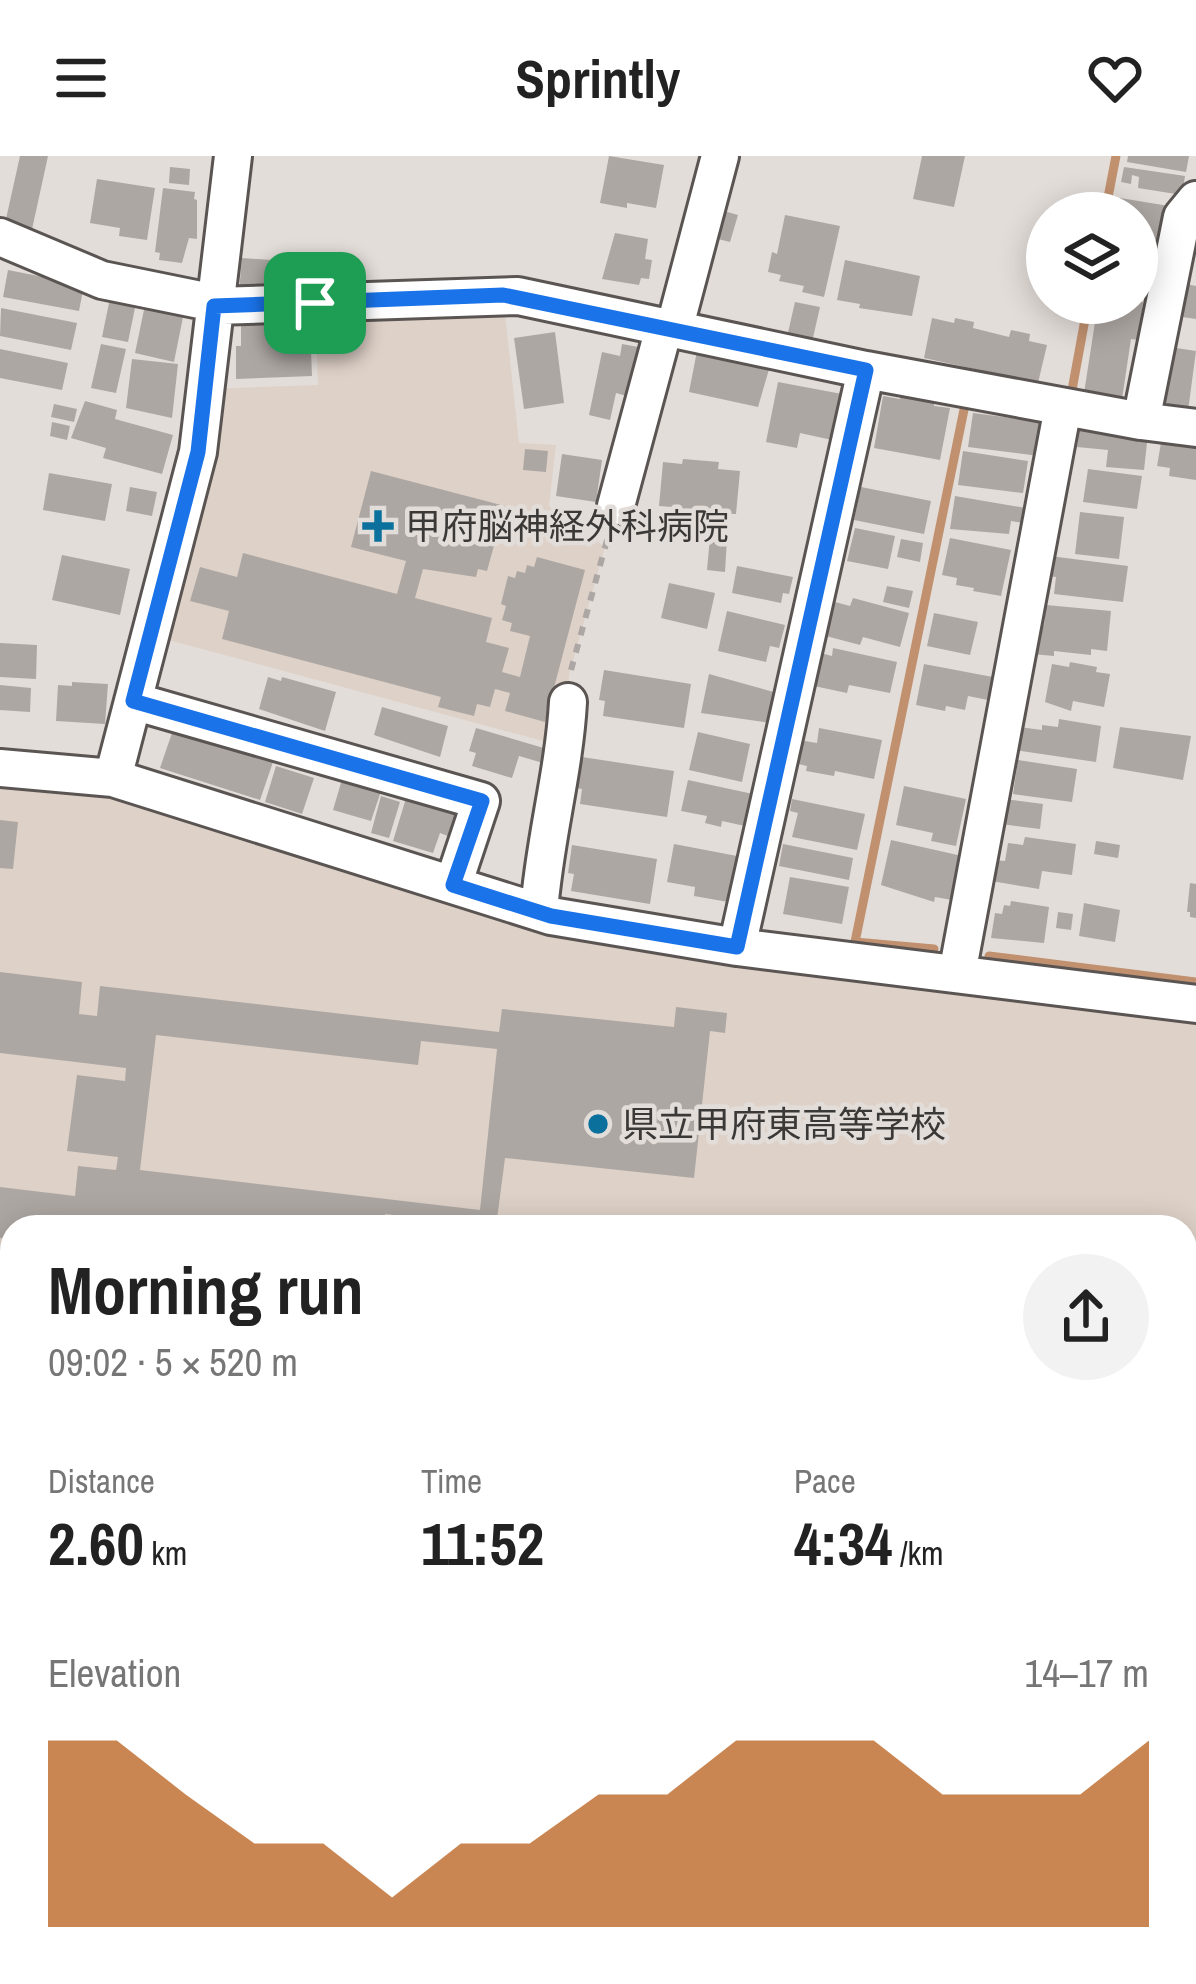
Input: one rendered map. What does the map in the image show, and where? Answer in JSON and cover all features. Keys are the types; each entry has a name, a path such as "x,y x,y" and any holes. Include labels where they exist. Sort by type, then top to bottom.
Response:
{"street":[{"path":"113,778 198,452 233,156"},
{"path":"616,506 720,156"},
{"path":"1141,421 1182,217 1196,200"},
{"path":"0,237 102,280 215,304 503,295 866,370 1196,428"},
{"path":"737,947 866,370"},
{"path":"957,974 1063,407"},
{"path":"133,701 482,801 453,885"},
{"path":"539,912 543,852 565,747 568,702"},
{"path":"0,768 113,778 539,912 737,947 1196,1004"}],"path":[{"path":"568,702 569,675 616,506"}],"shaded area":[{"name":"甲府脳神経外科病院","path":"503,295 519,443 556,445 549,506 605,547 569,675 565,747 150,635 205,389 318,385 315,303"},
{"name":"県立甲府東高等学校","path":"0,782 83,789 546,934 1196,1021 1196,1215 0,1215"}],"building":[{"path":"20,156 48,156 31,234 4,228"},
{"path":"609,156 664,165 656,208 600,203"},
{"path":"922,156 965,156 954,207 913,199"},
{"path":"1128,156 1189,156 1186,172 1127,162"},
{"path":"170,167 190,169 189,185 169,183"},
{"path":"1124,167 1185,176 1182,195 1138,188 1139,177 1132,175 1131,184 1121,182"},
{"path":"97,179 155,188 147,240 119,236 120,228 90,223"},
{"path":"163,188 195,192 197,239 189,238 182,263 159,260 160,253 155,252"},
{"path":"1158,204 1169,206 1158,270"},
{"path":"717,209 738,215 730,242 710,237"},
{"path":"785,215 840,226 824,297 802,292 804,286 779,281 781,275 768,272"},
{"path":"615,233 648,239 649,279 641,278 639,285 602,279"},
{"path":"242,258 312,263 310,290 239,292"},
{"path":"845,260 920,276 912,316 837,300"},
{"path":"8,270 84,285 79,311 3,297"},
{"path":"1181,283 1196,286 1196,319 1175,316"},
{"path":"110,298 136,303 128,342 102,337"},
{"path":"795,302 820,307 812,342 787,337"},
{"path":"145,305 184,312 174,362 135,353"},
{"path":"1,308 77,323 71,350 0,336"},
{"path":"342,312 344,350 324,350 322,313"},
{"path":"294,318 294,325 310,325 312,376 236,379 241,320"},
{"path":"932,318 974,322 973,328 1009,337 1011,330 1030,334 1029,341 1047,345 1038,383 924,358"},
{"path":"1095,324 1140,324 1138,340 1131,339 1122,399 1084,393"},
{"path":"555,332 564,403 524,409 514,338"},
{"path":"101,344 126,349 116,393 91,388"},
{"path":"622,344 644,348 634,398 616,393 610,420 589,415 602,352 620,356"},
{"path":"1170,347 1196,351 1188,411 1160,407"},
{"path":"0,349 68,363 62,390 0,378"},
{"path":"697,351 770,366 758,407 689,392"},
{"path":"132,359 178,364 172,418 126,408"},
{"path":"778,382 842,394 832,440 800,433 797,448 766,442"},
{"path":"900,394 950,408 940,460 874,448 883,396 900,399"},
{"path":"85,401 117,410 115,419 173,435 162,474 103,458 106,448 71,438"},
{"path":"54,404 77,409 74,422 51,417"},
{"path":"973,413 1044,422 1039,456 968,447"},
{"path":"52,422 70,426 67,440 50,436"},
{"path":"1074,426 1148,434 1144,470 1106,467 1108,450 1077,447"},
{"path":"1162,437 1196,442 1196,480 1169,476 1170,468 1157,466"},
{"path":"525,449 548,451 546,472 523,470"},
{"path":"963,451 1028,461 1023,493 958,485"},
{"path":"562,454 602,460 596,502 556,496"},
{"path":"683,459 719,462 718,469 740,471 736,514 671,513 672,507 659,506 663,462 682,464"},
{"path":"1088,469 1142,476 1137,509 1083,502"},
{"path":"371,471 505,506 487,571 478,569 476,577 423,569 415,598 492,618 486,642 509,648 502,672 520,677 530,636 510,631 512,623 502,620 508,576 525,573 537,557 585,570 545,722 505,711 510,693 495,689 490,707 477,704 474,716 438,707 441,697 222,639 229,611 190,601 200,567 237,577 243,553 397,594 406,561 351,547"},
{"path":"49,473 112,484 105,521 43,510"},
{"path":"130,487 157,492 152,516 126,511"},
{"path":"861,487 931,501 924,534 854,520"},
{"path":"955,496 1026,508 1023,523 1011,521 1009,534 950,529"},
{"path":"1080,512 1124,517 1119,559 1075,554"},
{"path":"855,528 895,536 888,569 847,561"},
{"path":"710,537 727,539 725,572 707,570"},
{"path":"950,538 1011,550 1001,596 956,585 957,578 942,575"},
{"path":"901,539 923,543 920,562 897,557"},
{"path":"62,555 130,569 120,615 52,600"},
{"path":"1050,556 1128,566 1123,602 1054,594 1056,577 1047,576"},
{"path":"737,566 793,577 789,594 783,593 781,603 732,593"},
{"path":"669,583 715,593 707,629 661,618"},
{"path":"887,586 913,591 909,608 883,602"},
{"path":"853,598 909,613 900,647 863,637 860,645 826,636 835,602 850,606"},
{"path":"1046,605 1111,611 1107,651 1032,654 1036,624 1044,625"},
{"path":"727,611 785,625 779,648 770,646 766,662 718,651"},
{"path":"934,613 978,622 970,655 927,646"},
{"path":"0,643 37,645 36,679 0,677"},
{"path":"833,648 897,662 890,693 849,685 847,693 814,686 821,653 832,656"},
{"path":"1070,662 1110,674 1104,707 1073,701 1071,711 1045,702 1052,664 1069,667"},
{"path":"924,664 998,678 993,701 968,696 965,710 916,705"},
{"path":"604,670 691,684 684,728 603,716 605,701 599,700"},
{"path":"709,674 777,693 771,723 701,713"},
{"path":"268,677 336,692 325,731 259,709"},
{"path":"72,682 108,684 105,724 56,721 58,685 72,686"},
{"path":"0,685 31,688 30,712 0,710"},
{"path":"382,707 448,726 440,757 374,735"},
{"path":"1059,719 1101,726 1096,762 1015,750 1019,727 1058,727"},
{"path":"1120,727 1191,736 1183,780 1113,768"},
{"path":"476,728 547,749 543,763 519,756 512,778 472,766 476,753 469,751"},
{"path":"819,728 882,740 874,779 806,771 807,766 794,763 799,740 817,743"},
{"path":"173,730 273,762 260,800 160,768"},
{"path":"698,732 750,744 742,782 689,770"},
{"path":"582,757 674,771 667,817 580,804 582,789 577,788"},
{"path":"1018,760 1077,769 1072,802 1013,794"},
{"path":"276,766 314,778 302,814 265,802"},
{"path":"343,776 382,788 371,821 333,810"},
{"path":"688,780 753,794 745,826 722,821 721,827 705,823 707,816 681,811"},
{"path":"904,786 966,799 956,846 931,841 933,833 896,825"},
{"path":"407,795 456,810 448,836 440,833 433,853 393,841"},
{"path":"381,796 400,802 389,838 371,833"},
{"path":"792,799 865,814 857,850 792,837 798,813 790,811"},
{"path":"1005,799 1043,804 1040,829 1001,824"},
{"path":"0,820 18,822 13,869 0,868"},
{"path":"1025,837 1076,844 1072,875 1042,871 1039,889 991,881 994,860 1005,861 1008,843 1023,845"},
{"path":"891,840 962,856 952,900 935,897 934,902 881,885"},
{"path":"1096,841 1120,845 1118,858 1094,854"},
{"path":"674,844 737,856 728,902 694,896 695,887 667,882"},
{"path":"783,844 853,858 849,880 779,866"},
{"path":"572,845 657,859 650,904 571,891"},
{"path":"790,877 849,887 842,924 783,914"},
{"path":"1190,883 1196,884 1196,918 1187,912"},
{"path":"1011,901 1049,907 1044,943 991,938 995,913 1002,914"},
{"path":"1084,903 1120,910 1115,942 1079,936"},
{"path":"1058,912 1073,914 1071,930 1056,928"},
{"path":"0,972 82,982 79,1014 97,1016 100,986 499,1032 502,1009 674,1027 676,1007 727,1013 725,1033 710,1031 694,1178 505,1158 498,1215 0,1215 0,1187 75,1196 78,1166 116,1170 118,1157 67,1151 77,1075 125,1081 126,1068 0,1053","holes":["156,1035 418,1065 421,1041 497,1049 480,1210 140,1170"]}],"waterway":[{"path":"1109,192 1116,156"},
{"path":"1063,391 1072,390 1084,324"},
{"path":"934,949 855,942 967,395"},
{"path":"989,956 1196,982"}],"place":[{"name":"甲府脳神経外科病院","path":"378,526"},
{"name":"県立甲府東高等学校","path":"598,1124"}],"route":[{"path":"518,296 866,370 737,947 551,916 453,885 482,801 133,701 198,452 214,306 315,303 518,296"}]}
